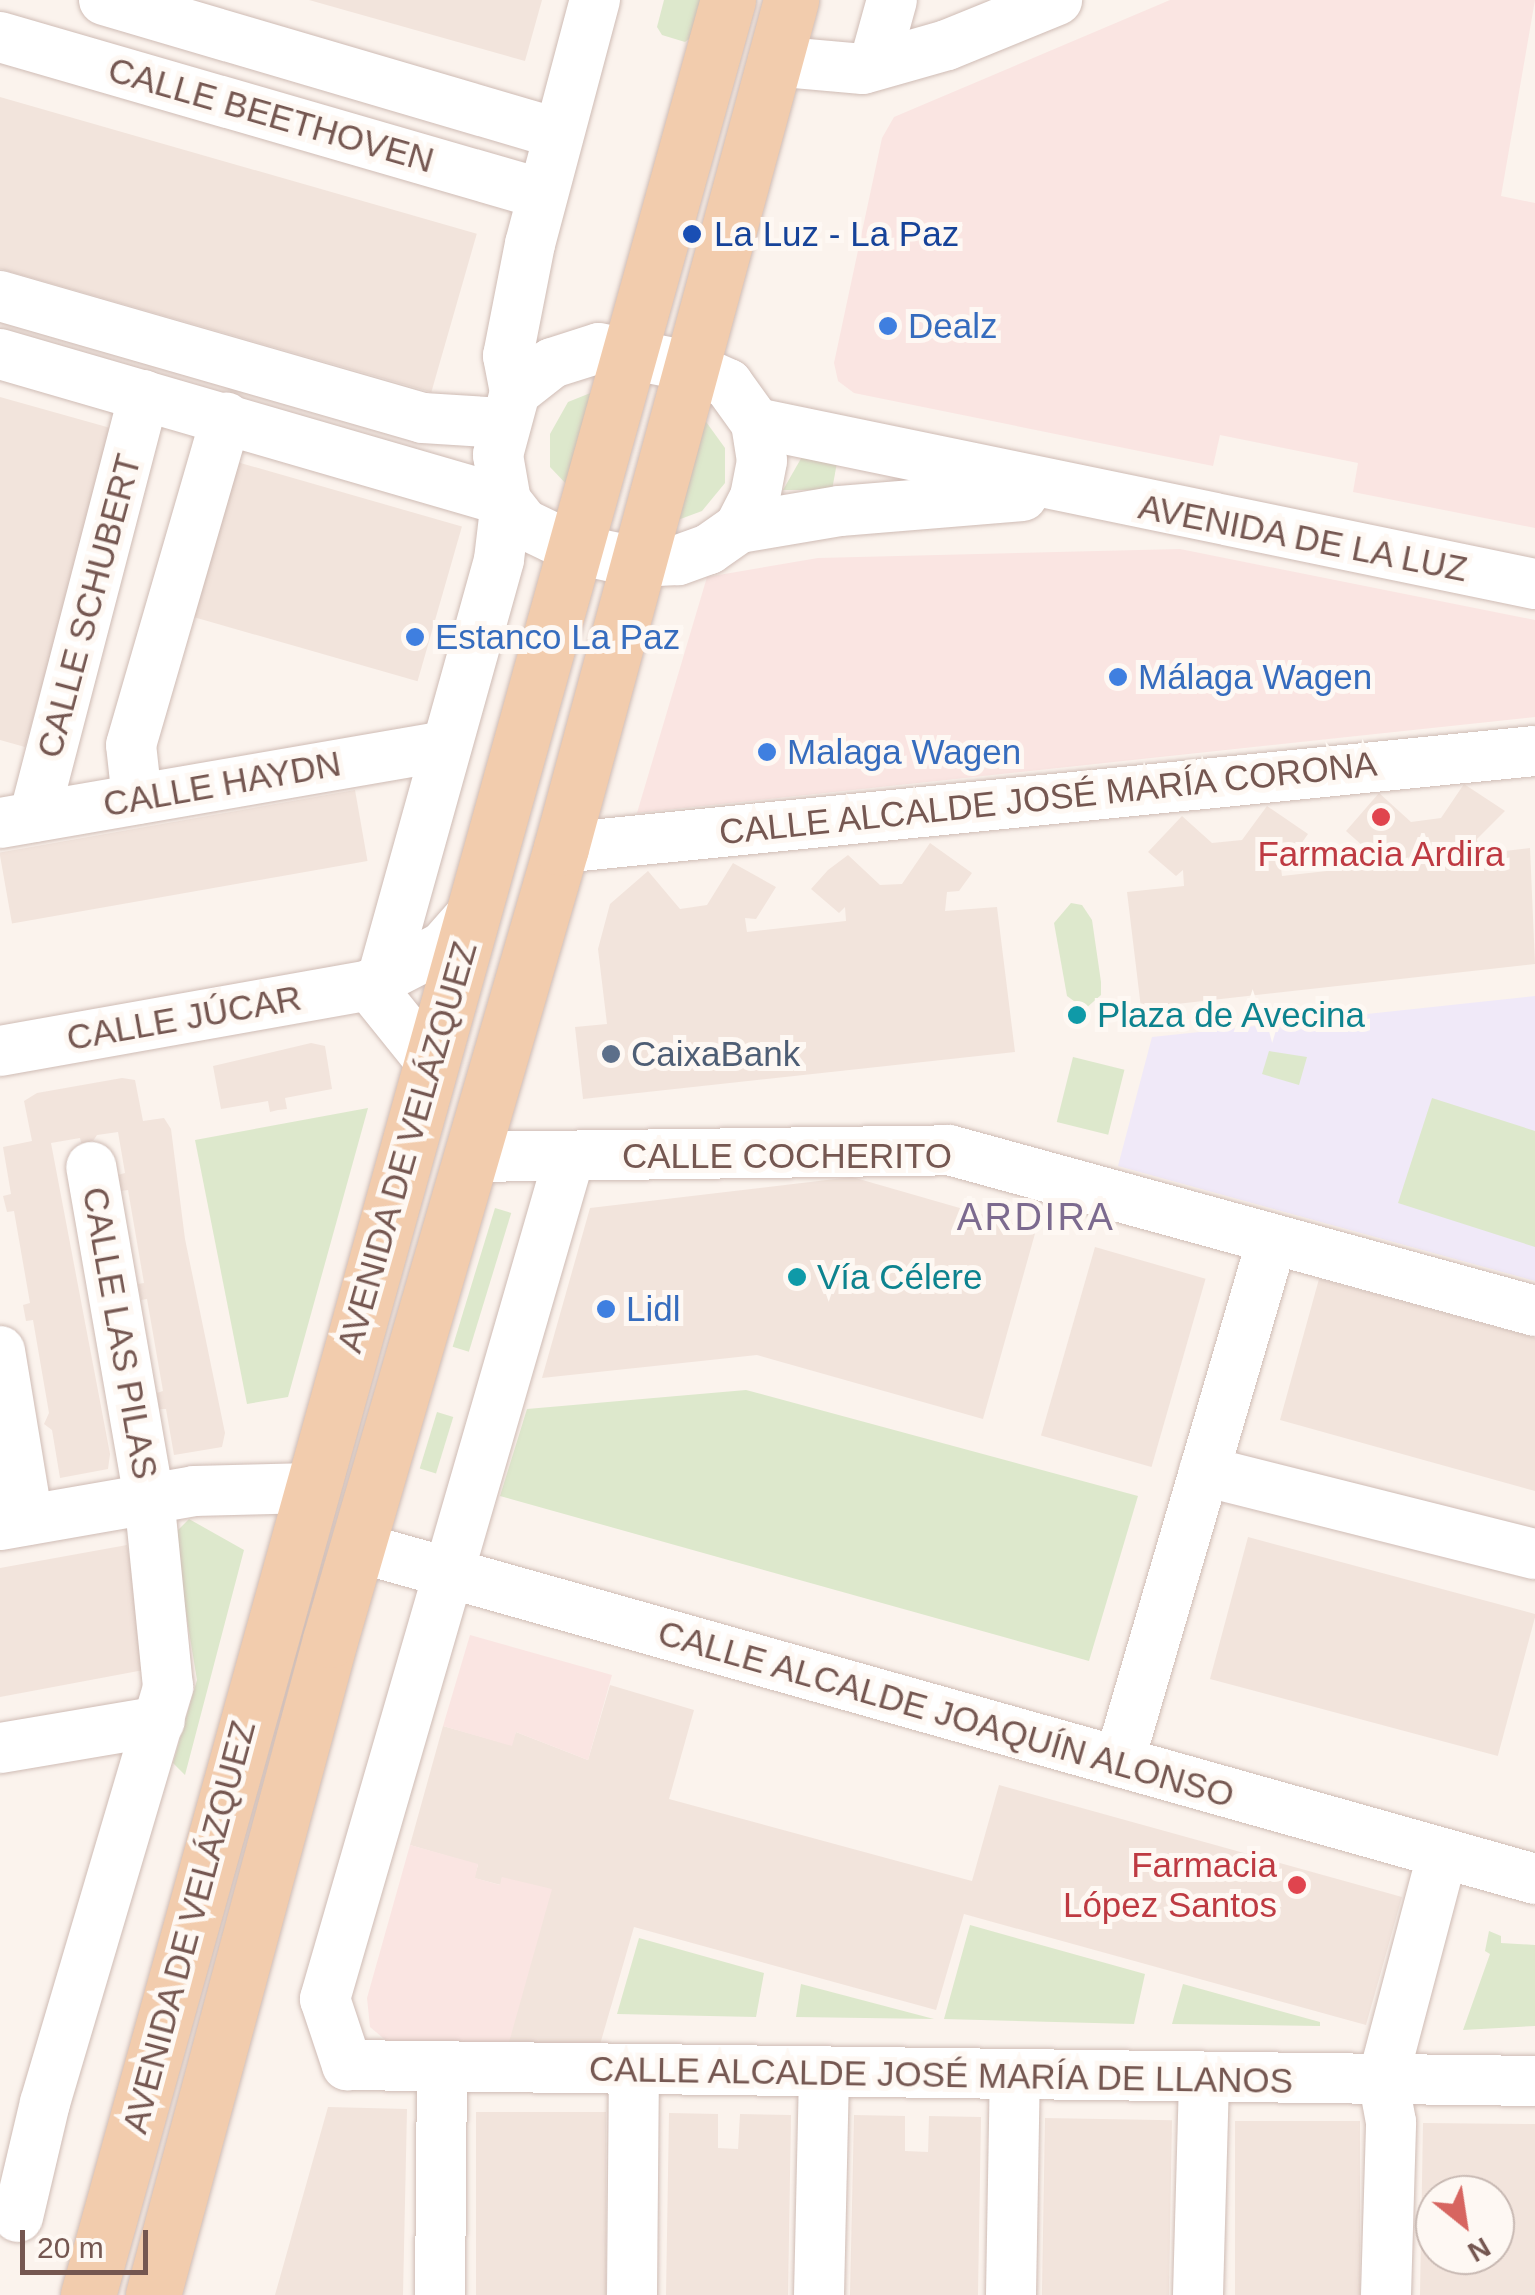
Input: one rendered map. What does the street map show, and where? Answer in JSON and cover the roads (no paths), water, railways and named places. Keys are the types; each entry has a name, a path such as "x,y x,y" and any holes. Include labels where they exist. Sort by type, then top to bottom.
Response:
{"main road":[{"name":"AVENIDA DE VELÁZQUEZ","path":"88,2295 728,0"},
{"name":"AVENIDA DE VELÁZQUEZ","path":"153,2295 357,1547 562,848 688,366 791,0"}],"street":[{"name":"CALLE BEETHOVEN","path":"104,0 557,133"},
{"path":"509,408 508,356 542,194 596,0"},
{"path":"874,65 892,0"},
{"path":"773,61 874,65 947,45 1057,0"},
{"name":"CALLE BEETHOVEN","path":"0,36 542,194"},
{"path":"0,296 423,418 509,408 552,363 599,348 688,366 728,384 756,423 762,461 755,497 739,528"},
{"path":"0,354 506,501"},
{"name":"CALLE SCHUBERT","path":"17,820 144,395"},
{"name":"AVENIDA DE VELÁZQUEZ","path":"375,982 498,560 506,501 498,455 509,408"},
{"path":"137,799 131,745 226,418"},
{"name":"AVENIDA DE LA LUZ","path":"756,423 1071,492 1535,584"},
{"name":"AVENIDA DE LA LUZ","path":"506,501 524,524 576,550 636,562 678,560 739,528 840,511 1071,492"},
{"name":"CALLE HAYDN","path":"17,820 444,746"},
{"name":"CALLE ALCALDE JOSÉ MARÍA CORONA","path":"562,848 1535,750"},
{"name":"CALLE JÚCAR","path":"0,1051 375,982 443,947 472,914"},
{"path":"375,982 430,1061"},
{"name":"CALLE COCHERITO","path":"470,1157 950,1150 1535,1311"},
{"path":"446,1576 568,1158"},
{"name":"CALLE LAS PILAS","path":"18,2217 23,2103 160,1722 168,1688 149,1498 91,1167"},
{"path":"1119,1762 1272,1240"},
{"path":"0,1351 14,1523 194,1490 311,1488"},
{"path":"1204,1471 1535,1554"},
{"name":"CALLE ALCALDE JOAQUÍN ALONSO","path":"357,1547 446,1576 1535,1879"},
{"name":"CALLE ALCALDE JOSÉ MARÍA DE LLANOS","path":"446,1576 325,1999 348,2065 1535,2081"},
{"path":"0,1748 160,1722"},
{"path":"1386,2295 1390,2122 1384,2079 1442,1856"},
{"path":"440,2295 442,2069"},
{"path":"632,2295 634,2071"},
{"path":"819,2295 824,2073"},
{"path":"1011,2295 1015,2075"},
{"path":"1198,2295 1204,2078"}],"place":[{"name":"La Luz - La Paz","path":"692,234"},
{"name":"Dealz","path":"888,326"},
{"name":"Estanco La Paz","path":"415,637"},
{"name":"Málaga Wagen","path":"1118,677"},
{"name":"Malaga Wagen","path":"767,752"},
{"name":"Farmacia Ardira","path":"1381,817"},
{"name":"Plaza de Avecina","path":"1077,1015"},
{"name":"CaixaBank","path":"611,1054"},
{"name":"Vía Célere","path":"797,1277"},
{"name":"Lidl","path":"606,1309"},
{"name":"Farmacia López Santos","path":"1297,1885"}],"district":[{"name":"ARDIRA","path":"1036,1218"}]}
